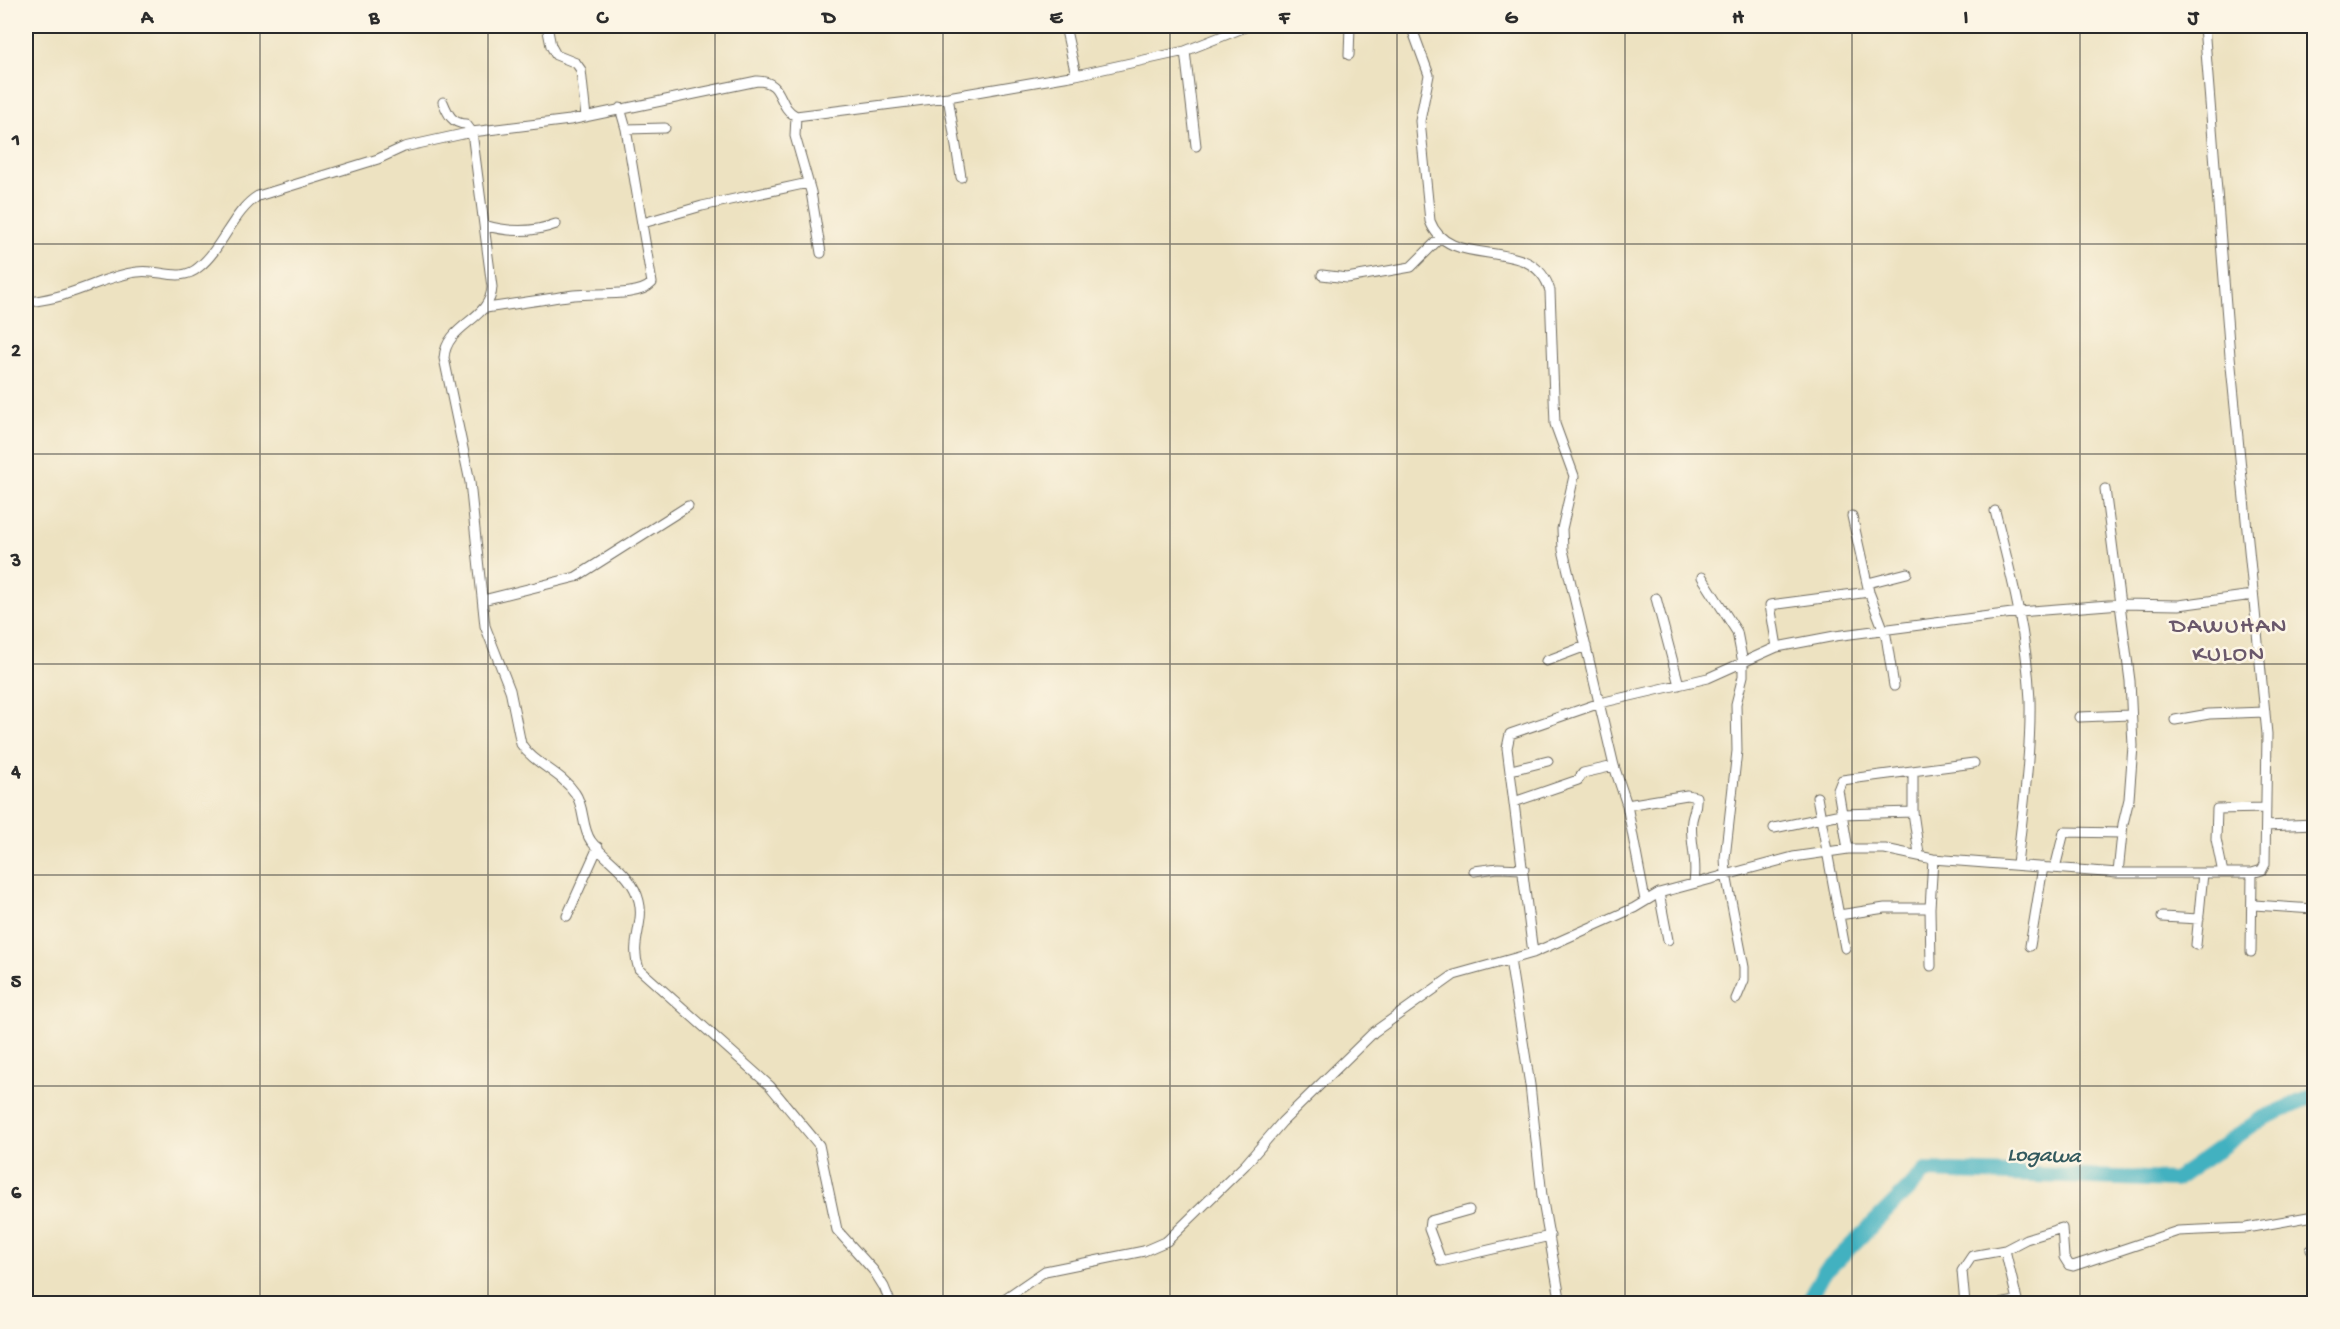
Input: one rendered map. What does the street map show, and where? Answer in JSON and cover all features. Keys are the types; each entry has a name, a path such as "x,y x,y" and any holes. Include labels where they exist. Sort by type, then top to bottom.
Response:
{"street":[{"path":"548,26 555,55 576,63 580,70 586,117"},
{"path":"1065,26 1076,75"},
{"path":"796,116 948,97 1076,75 1185,51 1248,26"},
{"path":"1349,55 1350,26"},
{"path":"1411,26 1429,75 1420,130 1430,221 1434,233 1465,250 1520,259 1547,281 1552,305 1555,424 1574,476 1562,529 1563,550 1614,766 1627,805 1645,900"},
{"path":"997,1304 1045,1271 1067,1264 1144,1251 1167,1241 1245,1165 1282,1122 1374,1032 1454,975 1533,952 1634,908 1659,893 1725,874 1827,851 1848,849 1885,849 1919,854 1933,859 2118,873 2252,873 2259,871 2265,864 2265,712 2230,356 2204,26"},
{"path":"1185,51 1196,146"},
{"path":"26,303 66,295 97,282 137,272 168,276 198,269 247,205 258,196 378,159 404,147 472,132 586,117 708,90 768,81 776,87 786,106 796,116 795,136 808,183 821,253"},
{"path":"948,97 962,177"},
{"path":"443,102 451,118 459,124 466,124 472,132 492,287 486,308"},
{"path":"620,108 626,129 653,280 649,287 620,293 578,295 486,308 457,332 447,344 444,358 470,482 487,633 510,690 521,744 526,751 558,774 576,794 588,835 627,876 639,901 634,955 639,969 770,1086 819,1145 837,1230 874,1271 891,1304"},
{"path":"626,129 664,128"},
{"path":"643,223 702,206 808,183"},
{"path":"484,225 502,231 526,231 555,224"},
{"path":"1322,275 1347,278 1411,267 1440,238"},
{"path":"2104,489 2130,681 2133,766 2118,873"},
{"path":"483,600 576,577 688,506"},
{"path":"1995,511 2020,612 2030,700 2027,765 2017,864"},
{"path":"1852,516 1869,587 1884,628 1894,686"},
{"path":"1777,647 1770,605 1869,587 1907,573"},
{"path":"1702,577 1737,632 1743,663 1743,676 1736,704 1737,751 1725,874 1744,967 1744,980 1736,999"},
{"path":"1533,952 1507,748 1510,734 1600,703 1708,678 1777,647 1884,628 2020,612 2121,604 2179,605 2253,595"},
{"path":"1656,598 1679,685"},
{"path":"1546,661 1586,646"},
{"path":"2175,720 2209,714 2265,712"},
{"path":"2079,717 2130,715"},
{"path":"1510,770 1548,760"},
{"path":"1848,849 1838,790 1842,780 1974,764"},
{"path":"1514,802 1578,780 1583,773 1614,766"},
{"path":"1913,773 1913,812 1919,854"},
{"path":"1627,805 1687,795 1696,797 1692,821 1696,862 1694,882"},
{"path":"1817,797 1845,948"},
{"path":"2223,873 2216,839 2217,809 2266,808"},
{"path":"1774,828 1841,814 1913,812"},
{"path":"2266,826 2314,824"},
{"path":"2055,868 2064,832 2122,833"},
{"path":"567,916 598,847"},
{"path":"1931,966 1930,908 1933,859"},
{"path":"2030,946 2043,867"},
{"path":"1474,871 1498,868 1524,869"},
{"path":"2196,945 2203,873"},
{"path":"2251,952 2254,905 2252,873"},
{"path":"1659,893 1668,940"},
{"path":"2254,905 2314,909"},
{"path":"1839,915 1885,908 1930,908"},
{"path":"2162,917 2199,918"},
{"path":"1510,960 1530,1085 1542,1196 1562,1304"},
{"path":"1469,1210 1430,1221 1429,1229 1441,1261 1550,1236"},
{"path":"1965,1304 1962,1271 1972,1257 2005,1250 2018,1242 2062,1228 2064,1257 2069,1265 2073,1266 2178,1231 2246,1228 2314,1216"},
{"path":"1998,1304 2017,1302 2005,1250"}],"waterway":[{"name":"Logawa","path":"1807,1304 1823,1274 1926,1171 2175,1180 2261,1119 2314,1096"}],"district":[{"name":"DAWUHAN KULON","path":"2229,638"}]}
